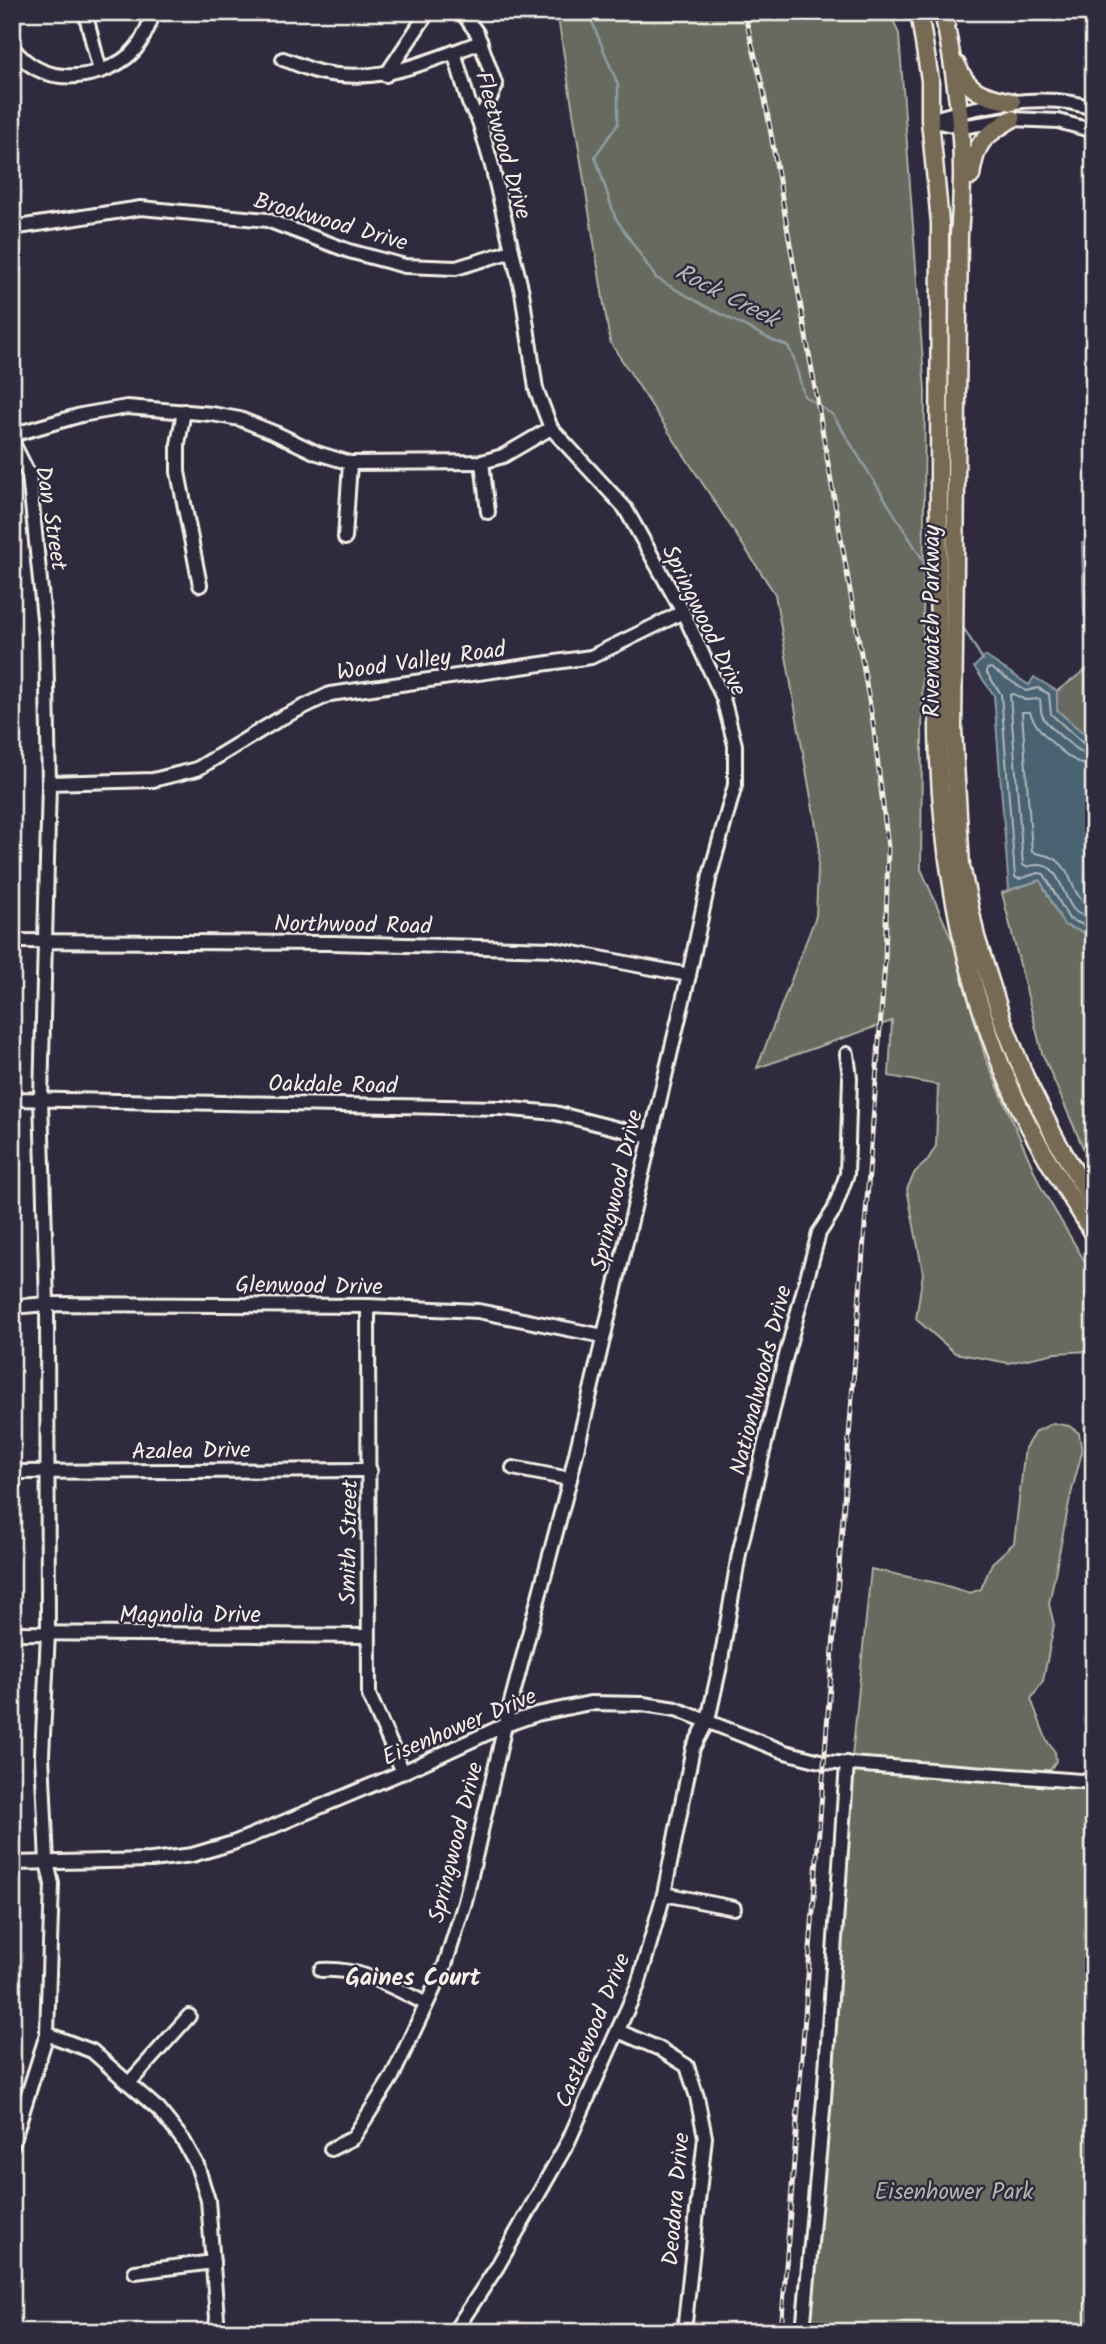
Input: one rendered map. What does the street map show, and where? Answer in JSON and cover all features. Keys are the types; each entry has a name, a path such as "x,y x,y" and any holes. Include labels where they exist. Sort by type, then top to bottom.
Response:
{"main road":[{"name":"Riverwatch Parkway","path":"919,12 930,80 930,120 940,237 940,795 956,910 967,962 1012,1091 1047,1158 1094,1234"},
{"name":"Riverwatch Parkway","path":"943,12 961,119 963,194 959,235 953,729 961,866 976,937 1002,1019 1025,1077 1055,1138 1094,1205"},
{"path":"950,47 964,81 986,96 1012,102"},
{"path":"959,300 968,253 974,153 989,134 1012,120"}],"street":[{"path":"85,12 100,71"},
{"path":"12,47 25,62 47,74 68,78 100,71 114,66 131,54 144,37 154,12"},
{"path":"386,75 428,12"},
{"path":"462,12 481,42 496,86 479,121"},
{"name":"Fleetwood Drive","path":"283,59 317,72 352,76 386,75 481,42"},
{"name":"Fleetwood Drive","path":"454,51 469,103 479,121 512,251"},
{"path":"961,119 1012,102 1051,101 1094,109"},
{"path":"930,120 1058,121 1094,131"},
{"name":"Brookwood Drive","path":"12,228 141,208 267,219 349,251 405,266 456,268 512,251"},
{"name":"Springwood Drive","path":"331,2149 353,2138 392,2077 444,1965 465,1902 505,1725 570,1479 690,975 710,874 734,785 735,745 723,698 684,612 625,508 551,428 536,389 522,292 512,251"},
{"path":"12,435 81,415 127,408 184,411 240,419 317,453 350,463 482,462 503,456 551,428"},
{"path":"184,411 178,444 178,472 201,585"},
{"name":"Dan Street","path":"12,441 29,475 46,638 49,783 41,1099 47,1304 48,1634 42,1755 47,1862 52,1884 47,2034 12,2145"},
{"path":"482,462 488,512"},
{"path":"345,538 350,463"},
{"name":"Wood Valley Road","path":"49,783 153,780 197,769 281,718 330,694 591,657 684,612"},
{"name":"Northwood Road","path":"12,941 331,943 553,949 690,975"},
{"name":"Nationalwoods Drive","path":"708,1720 739,1555 783,1367 819,1233 834,1210 847,1174 850,1078 847,1054"},
{"name":"Oakdale Road","path":"12,1099 501,1108 555,1113 651,1137"},
{"name":"Glenwood Drive","path":"12,1307 47,1304 368,1306 478,1311 603,1336"},
{"name":"Smith Street","path":"368,1306 369,1695 403,1772"},
{"path":"513,1468 570,1479"},
{"name":"Azalea Drive","path":"12,1472 370,1470"},
{"name":"Magnolia Drive","path":"12,1633 368,1636"},
{"name":"Eisenhower Drive","path":"12,1863 152,1860 192,1855 244,1839 403,1772 505,1725 537,1714 590,1703 643,1704 676,1709 785,1752 824,1762 1094,1782"},
{"name":"Castlewood Drive","path":"454,2332 497,2267 568,2142 638,1985 664,1894 694,1748 708,1720"},
{"path":"803,2332 824,2099 847,1763"},
{"path":"664,1894 734,1908"},
{"path":"321,1970 340,1968 371,1978 425,2003"},
{"path":"129,2083 189,2016"},
{"name":"Deodara Drive","path":"618,2031 660,2049 687,2066 697,2097 705,2137 684,2332"},
{"path":"47,2034 92,2051 159,2110 183,2140 197,2165 208,2200 218,2318 215,2332"},
{"path":"135,2272 213,2262"}],"green space":[{"path":"557,12 890,12 899,34 925,391 921,869 956,949 985,1057 1041,1187 1094,1277 1094,1354 1088,1351 1056,1353 1008,1363 955,1353 916,1319 923,1273 907,1189 915,1172 927,1161 936,1146 938,1085 889,1076 892,1021 757,1068 816,916 819,843 775,594 610,342"},
{"path":"1094,664 1094,743 1057,710 1057,691"},
{"path":"1040,880 1064,925 1094,936 1094,1173 1042,1053 1002,893"},
{"path":"1053,1423 1069,1426 1079,1433 1082,1452 1049,1604 1054,1625 1043,1681 1031,1699 1047,1741 1055,1752 1056,1761 1049,1772 852,1757 871,1569 970,1593 981,1589 992,1563 1014,1543 1025,1448 1035,1432"},
{"name":"Eisenhower Park","path":"847,1763 1094,1777 1094,2332 802,2332"}],"water":[{"path":"1082,543 1094,543 1094,629 1084,615"},
{"path":"985,656 1029,685 1034,677 1057,691 1057,710 1094,743 1094,936 1064,925 1040,880 1009,890 994,695 974,667"}],"waterway":[{"name":"Rock Creek","path":"588,12 618,85 618,124 595,156 615,217 656,278 705,306 788,346 804,396 833,415 931,573"},
{"name":"Rock Creek","path":"961,624 983,660"}],"railway":[{"path":"744,12 763,88 873,723 888,847 885,962 781,2332"}],"district":[{"name":"Gaines Court","path":"413,1977"}]}
